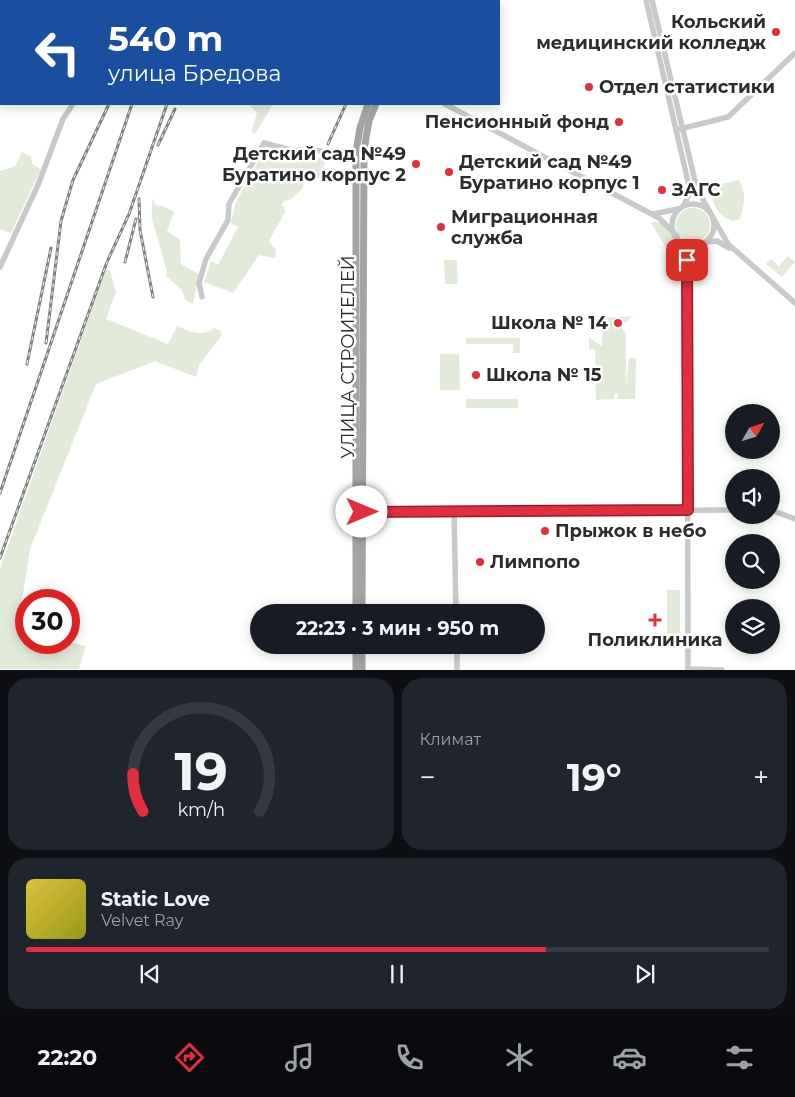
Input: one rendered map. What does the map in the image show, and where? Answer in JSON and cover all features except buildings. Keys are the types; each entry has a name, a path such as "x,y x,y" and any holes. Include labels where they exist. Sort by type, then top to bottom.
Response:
{"main road":[{"name":"УЛИЦА СТРОИТЕЛЕЙ","path":"360,227 356,152 360,128 368,105"},
{"name":"УЛИЦА СТРОИТЕЛЕЙ","path":"359,604 360,227 364,150 369,121 376,105"},
{"path":"356,654 356,670"},
{"path":"362,654 362,670"}],"street":[{"path":"646,0 695,184 722,236 735,252"},
{"path":"652,0 673,104"},
{"path":"679,129 728,117 795,53"},
{"path":"0,267 38,185 64,119 72,105"},
{"path":"447,105 653,214 667,224 687,246 717,241 735,252 795,303"},
{"path":"679,129 689,186 689,194 672,221 676,236 687,260 688,669 722,670"},
{"path":"202,297 200,283 206,259 228,220 229,204 264,143 291,150 356,152"},
{"path":"653,214 695,204 702,206 711,215 714,229 691,252 687,260"},
{"path":"359,512 725,510"},
{"path":"454,512 456,604"},
{"path":"780,513 795,519"},
{"path":"457,654 457,670"}],"green space":[{"path":"250,105 272,105 255,134 251,132 257,113"},
{"path":"265,149 286,157 309,155 326,160 319,178 306,177 302,189 290,200 284,201 282,205 286,210 269,241 276,250 275,258 259,255 233,293 204,282 211,261 218,265 238,227 231,223 235,204"},
{"path":"22,152 31,157 32,164 41,169 11,233 0,229 0,171 15,166"},
{"path":"739,180 742,185 744,204 740,219 732,221 719,213 711,190 717,185"},
{"path":"152,198 156,205 163,206 174,212 167,231 180,240 181,264 199,274 193,304 185,300 182,290 166,276 167,271 152,219"},
{"path":"693,208 700,209 705,213 709,218 709,232 705,237 700,241 693,242 686,241 681,237 677,232 676,225 677,218 681,213 686,209"},
{"path":"660,222 676,240 681,256 675,262 651,223"},
{"path":"788,256 795,262 782,277 766,264 771,259 779,266"},
{"path":"444,260 457,260 458,284 445,284"},
{"path":"106,269 110,271 116,292 106,319 168,344 177,326 192,332 201,333 214,328 220,330 222,335 199,365 196,377 155,361 96,384 30,549 24,589 15,589 15,654 80,654 80,645 86,646 79,669 0,669 0,569"},
{"path":"633,316 626,322 614,325 621,327 626,334 626,384 629,358 636,358 635,399 617,399 618,393 614,394 614,399 596,400 595,349 589,349 589,338 602,346 602,334 607,327 598,318"},
{"path":"466,338 520,338 520,353 513,353 513,344 466,344"},
{"path":"440,354 459,354 460,390 440,390"},
{"path":"466,399 518,399 518,408 466,408"},
{"path":"667,590 680,590 680,641 667,641"}],"railway":[{"path":"46,343 61,221 73,180 109,105"},
{"path":"0,493 132,105"},
{"path":"0,558 107,262 129,214 167,105"},
{"path":"328,144 346,105"},
{"path":"158,145 175,109"},
{"path":"139,199 140,230 153,297"},
{"path":"125,262 136,219"},
{"path":"27,364 51,248"}],"place":[{"name":"Кольский медицинский колледж","path":"776,32"},
{"name":"Отдел статистики","path":"589,87"},
{"name":"Пенсионный фонд","path":"619,122"},
{"name":"Детский сад №49 Буратино корпус 2","path":"416,164"},
{"name":"Детский сад №49 Буратино корпус 1","path":"449,172"},
{"name":"ЗАГС","path":"662,190"},
{"name":"Миграционная служба","path":"441,227"},
{"name":"Школа № 14","path":"618,323"},
{"name":"Школа № 15","path":"476,375"},
{"name":"Прыжок в небо","path":"545,531"},
{"name":"Лимпопо","path":"480,562"},
{"name":"Поликлиника","path":"655,620"}],"route":[{"path":"362,512 688,510 687,260"}]}
